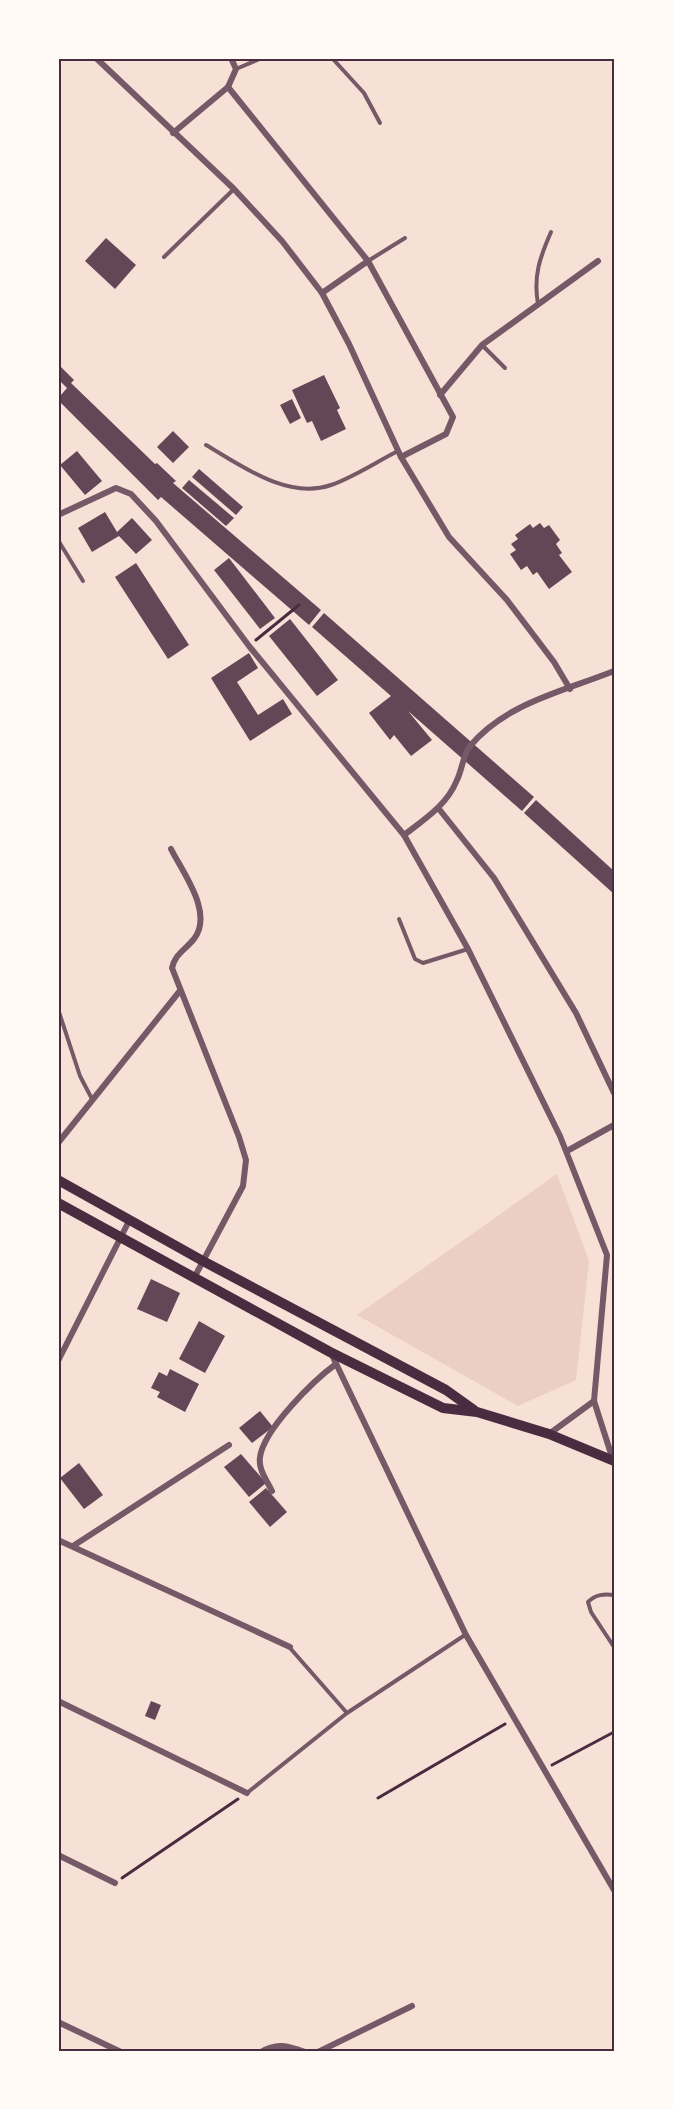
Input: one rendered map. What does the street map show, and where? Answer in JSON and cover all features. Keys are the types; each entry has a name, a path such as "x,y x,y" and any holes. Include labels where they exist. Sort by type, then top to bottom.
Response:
{"main road":[{"path":"58,1180 129,1221 446,1390 477,1412"},
{"path":"58,1203 330,1352 443,1408 477,1412 549,1434 614,1460"}],"street":[{"path":"96,58 234,189 282,241 322,293 350,344 400,454 448,537 507,600 554,662 570,689"},
{"path":"173,133 228,87 236,69 231,58"},
{"path":"228,87 368,261 405,324 453,417 446,434 400,454"},
{"path":"322,293 368,261"},
{"path":"440,395 482,345 598,261"},
{"path":"58,514 116,488 131,494 156,521 249,646 404,835 468,950 567,1151 607,1255 594,1401 614,1460"},
{"path":"404,835 439,809 457,782 468,748 497,719 535,701 615,671"},
{"path":"439,809 494,878 576,1013 615,1093"},
{"path":"171,849 201,914 201,925 194,938 174,958 172,968 179,992 239,1137 246,1160 243,1186 194,1278"},
{"path":"58,1143 179,992"},
{"path":"567,1151 615,1125"},
{"path":"58,1361 129,1221"},
{"path":"607,1255 615,1257"},
{"path":"330,1352 466,1635 615,1890"},
{"path":"272,1491 261,1470 260,1454 274,1430 303,1391 336,1364"},
{"path":"549,1434 594,1401"},
{"path":"73,1546 229,1445"},
{"path":"58,1540 290,1647"},
{"path":"59,1702 247,1793"},
{"path":"58,1855 115,1882"},
{"path":"318,2052 412,2006"},
{"path":"58,2022 121,2052"},
{"path":"261,2052 270,2046 282,2044 305,2052"}],"lane":[{"path":"236,69 262,58"},
{"path":"332,58 364,93 380,123"},
{"path":"164,257 234,189"},
{"path":"538,304 535,287 537,264 551,232"},
{"path":"368,261 405,238"},
{"path":"482,345 505,368"},
{"path":"206,445 260,477 296,488 329,486 400,454"},
{"path":"58,540 84,581"},
{"path":"399,919 416,959 423,963 468,950"},
{"path":"58,1009 80,1076 93,1100"},
{"path":"615,1595 603,1594 593,1597 588,1602 591,1612 615,1647"},
{"path":"247,1793 347,1713 466,1635"},
{"path":"290,1647 347,1713"}],"path":[{"path":"249,646 299,605"},
{"path":"378,1798 514,1718"},
{"path":"544,1769 615,1732"},
{"path":"115,1882 247,1793"}],"shaded area":[{"path":"557,1174 589,1261 576,1380 518,1406 357,1315"}],"building":[{"path":"106,238 136,265 115,289 85,261"},
{"path":"58,364 74,380 71,383 155,464 157,463 176,481 173,483 321,610 309,625 161,497 158,500 58,400 58,392 61,395 67,388 58,379"},
{"path":"324,375 340,408 337,410 346,429 321,441 312,421 307,423 292,390"},
{"path":"292,399 301,418 290,424 280,405"},
{"path":"173,431 189,447 173,463 157,447"},
{"path":"77,451 102,481 85,495 60,465"},
{"path":"199,469 243,507 236,515 192,477"},
{"path":"189,480 234,518 226,526 182,488"},
{"path":"105,512 117,532 132,518 152,540 136,554 119,536 92,552 78,528"},
{"path":"540,523 544,528 549,525 560,540 556,544 562,553 559,555 572,572 549,589 537,572 533,575 527,566 521,570 510,554 516,550 511,544 518,539 515,535 530,524 533,528"},
{"path":"229,558 275,618 260,629 214,570"},
{"path":"136,563 189,645 168,659 115,577"},
{"path":"324,613 534,797 522,811 408,711 432,740 411,756 394,735 390,740 369,713 391,696 312,627"},
{"path":"290,619 338,680 317,696 269,636"},
{"path":"249,653 258,668 237,682 258,715 283,699 292,714 250,741 211,678"},
{"path":"536,800 614,871 614,894 524,813"},
{"path":"151,1279 180,1293 167,1322 137,1309"},
{"path":"199,1321 225,1336 205,1373 179,1359"},
{"path":"170,1369 199,1384 185,1412 157,1397 160,1392 151,1388 159,1372 167,1376"},
{"path":"260,1411 273,1427 252,1443 239,1428"},
{"path":"241,1454 266,1483 249,1497 224,1467"},
{"path":"79,1463 103,1495 84,1509 60,1478"},
{"path":"266,1488 287,1512 270,1527 249,1502"},
{"path":"151,1701 161,1705 155,1720 145,1716"}]}
